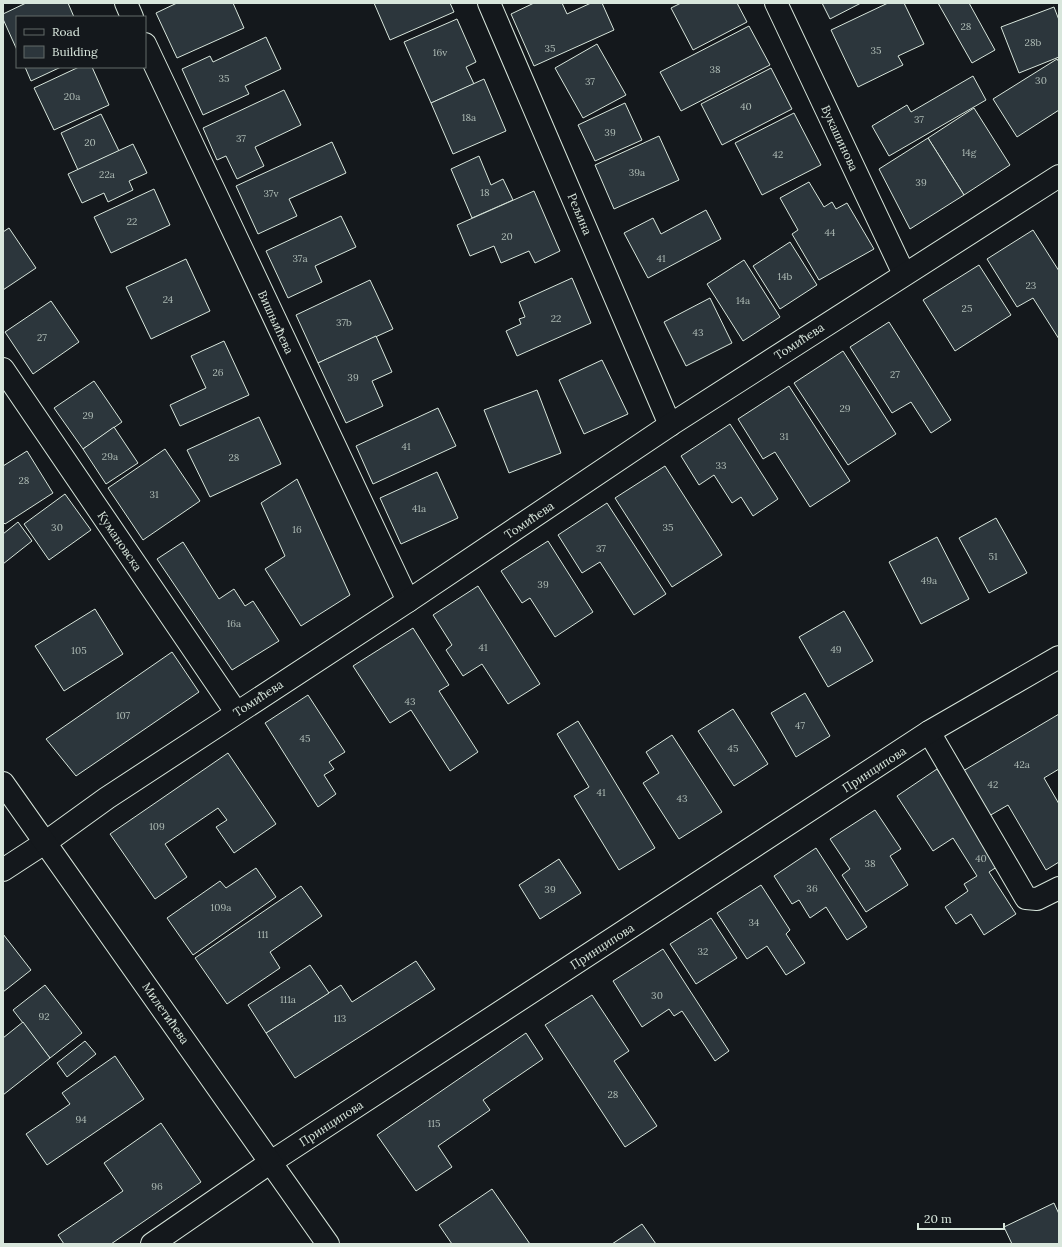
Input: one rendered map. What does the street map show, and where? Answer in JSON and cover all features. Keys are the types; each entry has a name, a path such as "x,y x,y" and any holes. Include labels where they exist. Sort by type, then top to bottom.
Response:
{"street":[{"path":"126,3 132,16"},
{"name":"Рељина","path":"490,3 670,425"},
{"name":"Вукашинова","path":"776,3 904,274"},
{"name":"Вишњићева","path":"146,46 408,601"},
{"name":"Томићева","path":"3,870 46,842 107,798 236,712 408,601 670,425 1059,176"},
{"name":"Кумановска","path":"3,369 236,712"},
{"name":"Принципова","path":"152,1244 271,1162 930,732 1059,657"},
{"path":"930,732 1026,898 1037,899 1059,888"},
{"name":"Милетићева","path":"3,783 328,1244"}],"building":[{"path":"26,3 68,3 74,16 16,16 16,48 3,19 3,14"},
{"path":"177,3 233,3 244,28 177,58 156,13"},
{"path":"374,3 450,3 454,12 390,40"},
{"path":"534,3 562,3 567,14 591,3 602,3 614,30 534,66 511,14"},
{"path":"681,3 737,3 747,22 693,50 671,8"},
{"path":"822,3 861,3 830,19"},
{"path":"888,3 904,3 924,44 898,56 903,65 858,87 831,30"},
{"path":"938,3 969,3 995,50 972,63"},
{"path":"1054,7 1059,20 1059,57 1019,73 1001,27"},
{"path":"457,19 476,62 466,67 474,84 431,103 404,42"},
{"path":"749,26 770,65 681,111 660,72"},
{"path":"266,37 281,69 245,86 249,94 203,115 182,69 210,56 213,62"},
{"path":"597,44 626,95 583,118 555,68"},
{"path":"1057,59 1059,62 1059,110 1017,137 993,99"},
{"path":"25,68 59,68 31,81"},
{"path":"77,68 92,68 109,105 54,130 34,88"},
{"path":"771,68 792,109 722,145 701,104"},
{"path":"973,76 986,100 889,156 872,126 907,105 911,112"},
{"path":"484,79 506,131 453,154 431,103"},
{"path":"284,90 301,125 255,147 264,166 237,179 226,156 217,160 203,128"},
{"path":"625,103 642,140 595,161 578,125"},
{"path":"974,108 1010,165 964,195 928,138"},
{"path":"794,113 821,165 762,195 735,143"},
{"path":"101,114 119,151 78,170 61,133"},
{"path":"659,136 679,180 614,209 595,165"},
{"path":"928,138 964,195 910,229 879,169"},
{"path":"332,142 346,173 289,199 297,216 258,234 236,186"},
{"path":"133,144 147,173 129,181 133,190 108,202 104,193 82,203 68,174"},
{"path":"479,156 491,185 503,179 513,200 472,218 451,169"},
{"path":"809,182 824,207 832,202 836,209 847,203 874,249 819,280 792,234 798,230 780,198"},
{"path":"154,189 170,225 111,253 94,217"},
{"path":"534,191 560,251 535,263 529,251 501,263 494,246 470,256 457,225"},
{"path":"706,210 721,239 648,278 624,233 653,218 661,234"},
{"path":"341,216 356,247 315,266 322,282 288,298 266,251"},
{"path":"9,228 36,268 3,290 3,232"},
{"path":"1033,230 1059,271 1059,339 1033,298 1017,307 987,259"},
{"path":"790,242 817,285 780,309 753,266"},
{"path":"186,259 210,311 151,339 126,287"},
{"path":"744,260 780,317 743,341 707,284"},
{"path":"979,265 1011,315 955,351 923,300"},
{"path":"572,278 591,323 517,356 506,331 521,324 519,319 525,317 519,302"},
{"path":"370,280 393,329 318,363 296,315"},
{"path":"710,298 732,343 686,366 664,322"},
{"path":"51,301 79,342 33,374 5,332"},
{"path":"889,322 951,420 931,433 911,402 892,413 850,347"},
{"path":"376,336 392,372 372,381 383,406 346,423 318,363"},
{"path":"224,341 249,395 180,426 170,405 206,388 191,356"},
{"path":"843,351 896,434 848,465 794,383"},
{"path":"602,360 628,414 584,434 559,380"},
{"path":"94,381 122,422 83,449 54,408"},
{"path":"789,386 850,481 810,507 775,452 763,459 738,419"},
{"path":"537,390 561,453 509,473 484,410"},
{"path":"438,408 456,446 373,484 356,446"},
{"path":"259,417 281,464 210,497 187,450"},
{"path":"730,424 778,499 753,516 741,497 732,503 714,475 699,485 681,456"},
{"path":"114,427 138,463 106,484 83,449"},
{"path":"165,449 200,501 143,540 108,488"},
{"path":"27,451 53,493 5,524 3,522 3,466"},
{"path":"665,466 722,555 672,587 615,498"},
{"path":"437,472 458,518 401,544 380,498"},
{"path":"297,479 350,595 301,626 265,569 285,556 261,503"},
{"path":"65,494 91,530 49,560 24,524"},
{"path":"607,503 666,594 634,615 600,562 582,573 558,535"},
{"path":"996,518 1027,573 989,593 959,538"},
{"path":"18,522 32,541 3,564 3,534"},
{"path":"937,537 969,599 921,624 889,562"},
{"path":"548,541 593,612 555,637 530,598 522,603 501,571"},
{"path":"183,542 219,599 234,589 245,606 253,601 279,641 232,670 157,559"},
{"path":"478,586 540,684 508,704 482,664 463,676 446,650 452,645 433,615"},
{"path":"95,609 123,654 64,691 35,646"},
{"path":"844,611 873,661 828,687 799,637"},
{"path":"413,628 449,685 439,691 478,752 450,771 411,710 390,723 353,666"},
{"path":"172,652 199,692 76,776 46,739"},
{"path":"805,693 830,736 796,757 771,713"},
{"path":"308,695 345,752 329,762 334,769 324,775 336,794 318,807 265,723"},
{"path":"733,709 768,764 734,786 698,731"},
{"path":"1059,714 1059,769 1044,778 1059,804 1059,862 1046,870 1008,805 989,816 963,771"},
{"path":"578,721 655,848 619,870 574,796 589,787 557,734"},
{"path":"672,735 722,812 679,839 643,783 659,773 646,752"},
{"path":"228,753 276,824 234,853 216,827 227,820 218,808 165,844 187,877 155,899 110,834"},
{"path":"937,769 1000,865 989,872 1016,914 984,935 971,914 956,924 945,907 968,891 964,884 977,876 953,838 933,851 897,796"},
{"path":"875,810 901,849 890,856 908,885 866,912 842,875 850,869 830,839"},
{"path":"816,848 867,927 847,940 826,907 810,918 799,900 792,904 774,876"},
{"path":"559,859 581,893 540,919 519,885"},
{"path":"256,868 276,897 193,955 167,918 220,881 226,888"},
{"path":"761,885 790,930 786,934 805,963 786,975 767,946 747,959 717,913"},
{"path":"301,886 322,916 270,952 280,968 227,1004 195,958"},
{"path":"711,918 737,958 696,984 670,944"},
{"path":"3,934 31,970 3,992"},
{"path":"663,949 729,1051 715,1061 682,1011 674,1016 669,1009 642,1027 613,981"},
{"path":"416,961 435,989 295,1078 266,1033 341,985 352,1002"},
{"path":"310,965 329,993 266,1033 248,1005"},
{"path":"45,985 82,1033 50,1058 13,1010"},
{"path":"592,995 629,1051 614,1061 657,1126 625,1147 545,1025"},
{"path":"23,1022 50,1058 3,1095 3,1038"},
{"path":"526,1033 543,1059 483,1100 490,1110 438,1146 452,1167 416,1191 377,1135"},
{"path":"85,1041 96,1054 67,1077 57,1063"},
{"path":"115,1056 144,1099 47,1165 26,1134 70,1104 62,1093"},
{"path":"161,1123 201,1182 111,1244 64,1244 58,1235 123,1191 104,1163"},
{"path":"492,1189 530,1244 452,1244 439,1225"},
{"path":"1054,1203 1059,1214 1059,1244 1012,1244 1004,1227"},
{"path":"642,1224 656,1244 612,1244"}]}
